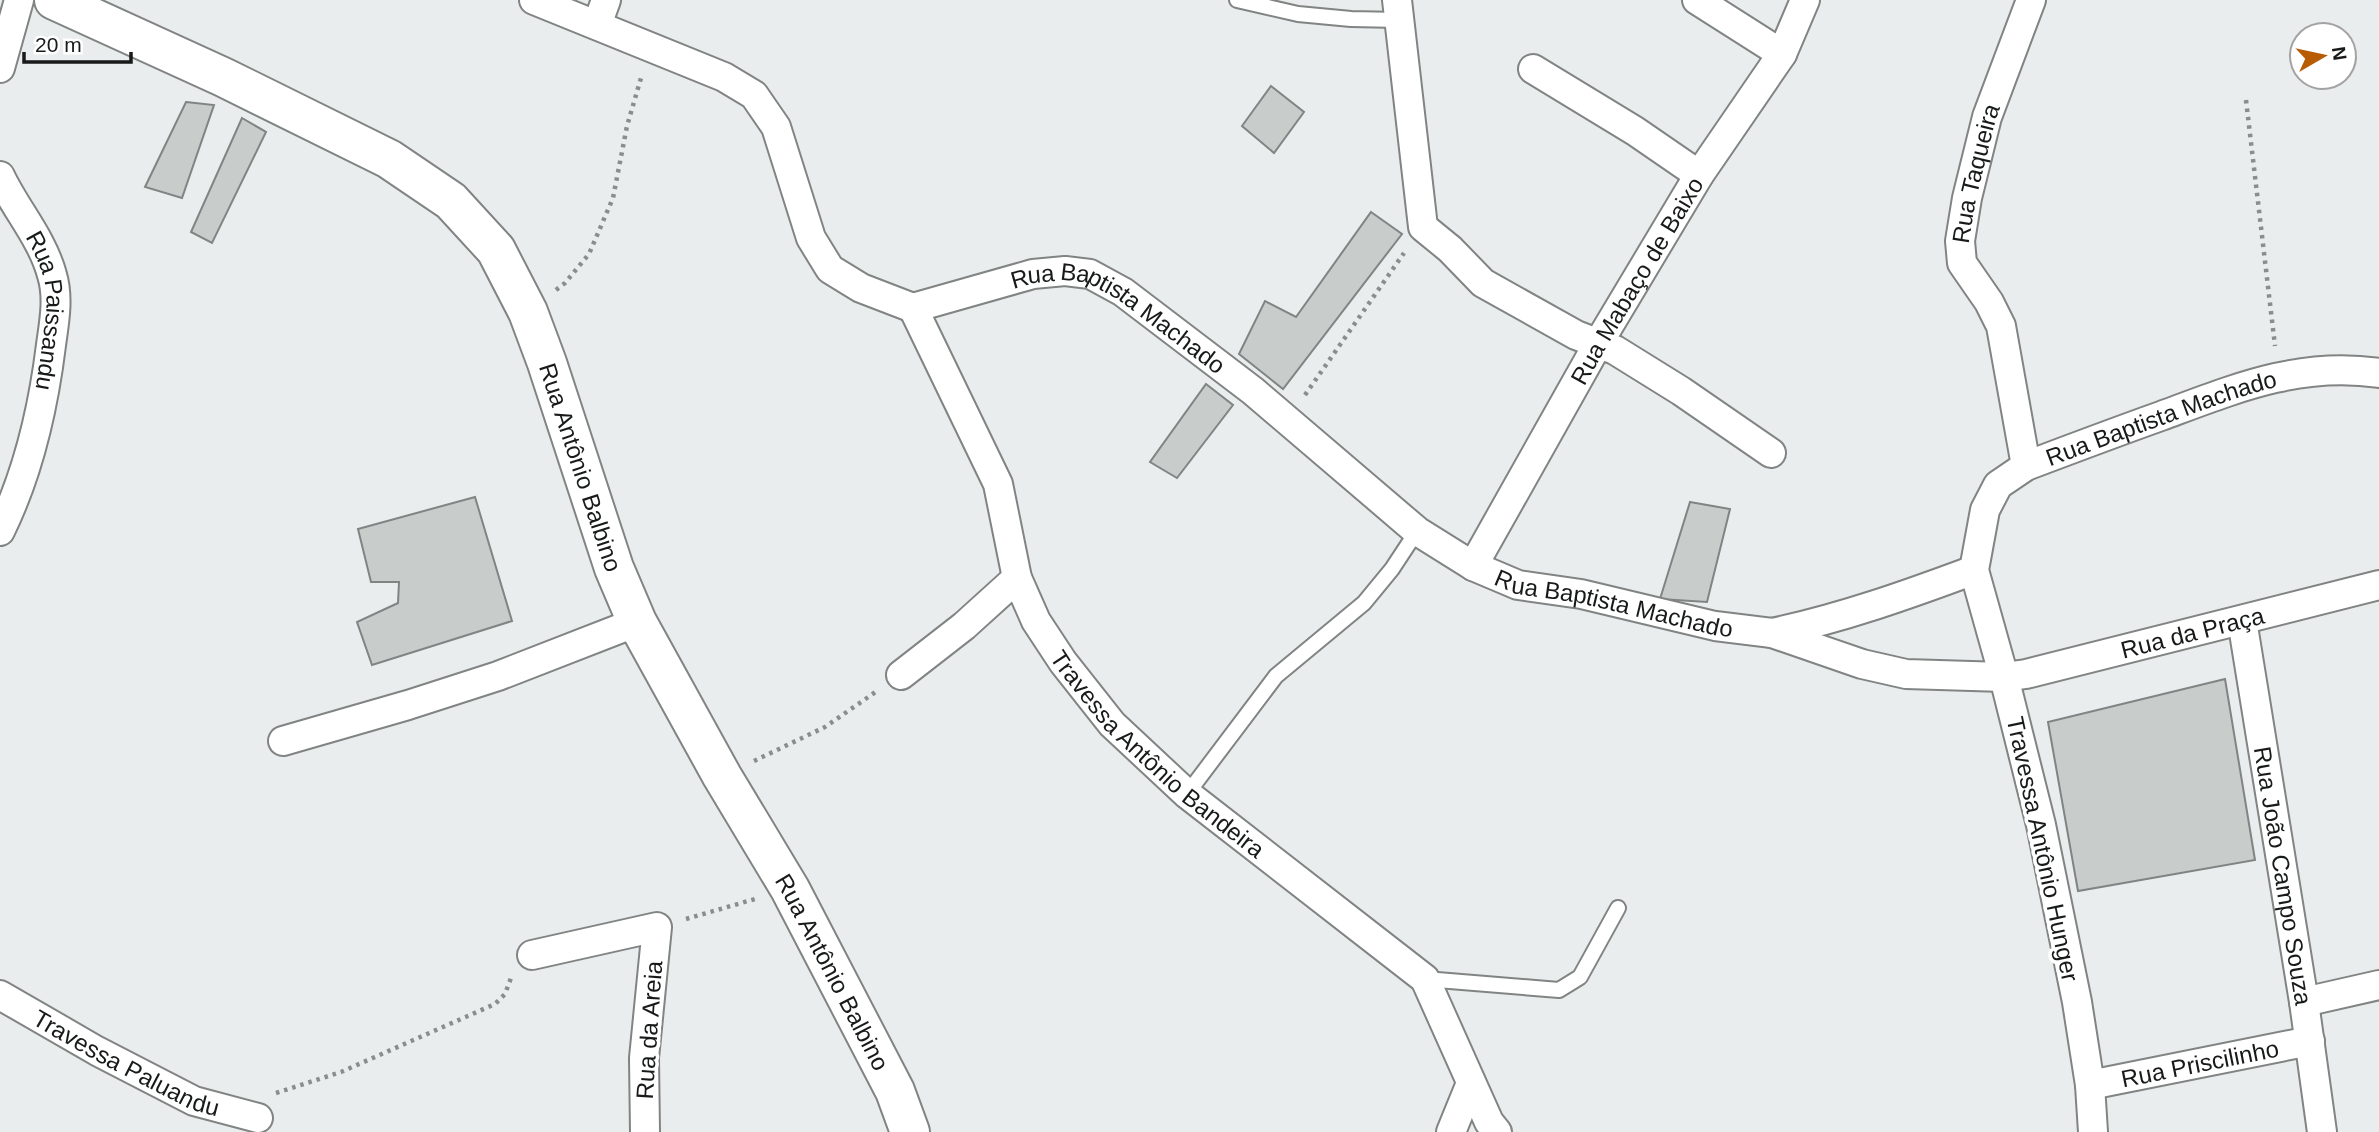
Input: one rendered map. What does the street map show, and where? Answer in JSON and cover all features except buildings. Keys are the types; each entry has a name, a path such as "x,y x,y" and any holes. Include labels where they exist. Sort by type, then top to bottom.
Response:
{"main road":[{"name":"Rua Antônio Balbino","path":"54,0 223,78 388,159 451,201 496,250 528,312 614,568 636,622 722,776 790,889 895,1091 910,1132"}],"street":[{"path":"0,68 19,0"},
{"path":"534,0 601,12 650,46 724,77 754,95 776,127 811,238 830,269 861,288 913,309"},
{"path":"1697,0 1782,54"},
{"name":"Rua Mabaço de Baixo","path":"1473,566 1599,342 1699,174 1782,54 1805,0"},
{"name":"Rua Taqueira","path":"2026,466 2001,326 1989,302 1962,263 1960,241 1967,198 1987,117 2031,0"},
{"path":"1398,10 1423,227 1450,249 1483,283 1576,335 1599,342 1681,391 1771,453"},
{"path":"1533,69 1635,131 1699,174"},
{"name":"Rua Paissandu","path":"0,176 11,199 40,242 53,277 56,312 35,438 17,496 0,531"},
{"name":"Rua Baptista Machado","path":"913,309 1032,274 1065,271 1090,274 1123,292 1287,419 1417,531 1473,566 1518,585 1581,594 1715,626 1772,633 1861,664 1906,674 2004,677"},
{"name":"Travessa Antônio Bandeira","path":"913,309 998,484 1017,578 1036,621 1063,662 1112,724 1187,794 1426,979 1489,1122 1497,1132"},
{"name":"Rua Baptista Machado","path":"1772,633 1837,618 1974,570 1985,510 1998,485 2026,466 2248,384 2302,371 2350,369 2379,373"},
{"name":"Travessa Antônio Hunger","path":"1974,570 2004,677 2040,825 2077,1002 2090,1085 2093,1132"},
{"path":"901,675 964,626 1017,578"},
{"name":"Rua da Praça","path":"2004,677 2026,674 2379,585"},
{"name":"Rua João Campo Souza","path":"2242,620 2304,1002 2322,1132"},
{"path":"283,741 498,676 636,622"},
{"name":"Rua da Areia","path":"531,955 657,928 644,1058 645,1132"},
{"path":"2304,1002 2379,985"},
{"name":"Travessa Paluandu","path":"0,995 97,1051 194,1101 265,1106"},
{"name":"Rua Priscilinho","path":"2090,1085 2310,1041"},
{"path":"1451,1132 1471,1083"}],"lane":[{"path":"1237,0 1298,14 1350,19 1398,10"},
{"path":"1187,794 1276,676 1364,603 1392,569 1417,531"},
{"path":"1426,979 1559,990 1580,977 1618,908"}],"path":[{"path":"528,312 565,283 589,254 613,198 627,126 650,46"},
{"path":"2246,100 2279,377"},
{"path":"1287,419 1423,227"},
{"path":"722,776 825,727 901,675"},
{"name":"Rua da Areia","path":"657,928 790,889"},
{"path":"265,1106 495,1004 505,994 517,961 531,955"}]}
